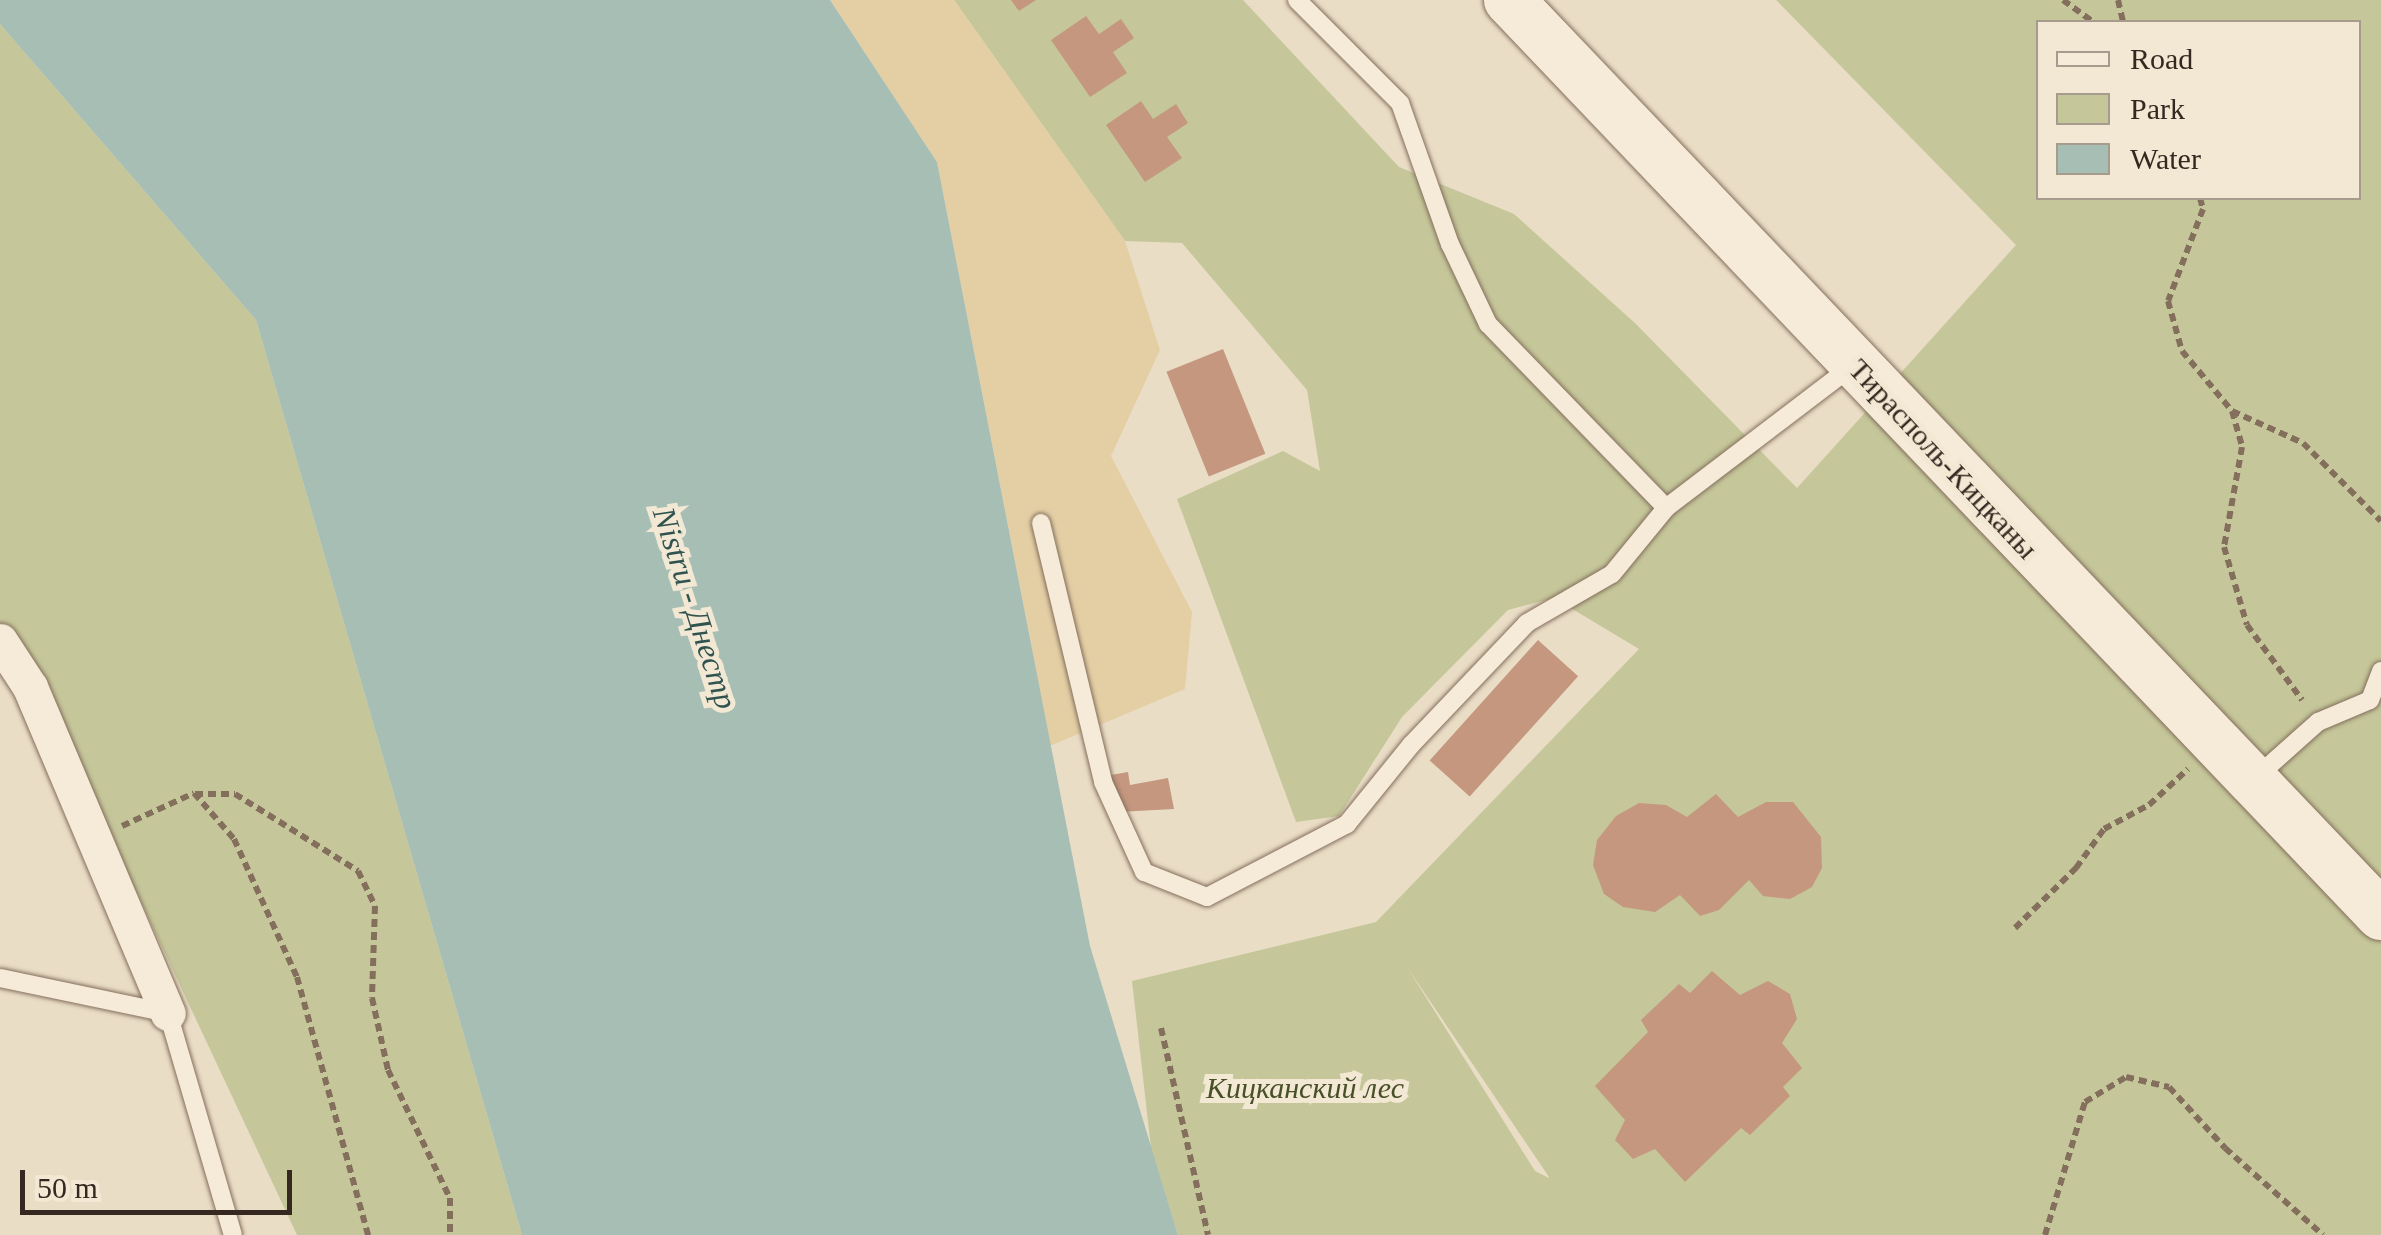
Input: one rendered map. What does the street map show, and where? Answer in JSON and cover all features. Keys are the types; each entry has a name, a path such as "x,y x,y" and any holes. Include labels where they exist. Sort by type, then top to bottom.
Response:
{"street":[{"name":"Тирасполь-Кицканы","path":"1509,0 2234,766 2381,915"},
{"path":"0,641 30,687 168,1014"}],"lane":[{"path":"1296,0 1400,103 1450,244 1488,324 1666,508"},
{"path":"1041,523 1103,782 1144,872 1206,897 1347,824 1411,745 1526,623 1612,574 1666,508 1854,365"},
{"path":"2234,766 2370,700 2381,671"},
{"path":"0,978 168,1014 234,1235"}],"path":[{"path":"2063,0 2090,20"},
{"path":"2201,200 2203,209 2168,301 2182,351 2232,411 2242,447 2224,547 2247,625 2318,722"},
{"path":"2232,411 2303,444 2381,521"},
{"path":"2014,928 2076,868 2104,829 2149,806 2183,772 2234,766"},
{"path":"194,794 234,839 297,977 368,1235"},
{"path":"92,840 194,794 236,794 358,871 375,906 372,998 388,1070 450,1198 450,1235"},
{"path":"1162,1028 1208,1235"},
{"path":"2046,1235 2085,1102 2126,1077 2169,1087 2225,1148 2323,1235"}],"green space":[{"name":"Кицканский лес","path":"954,0 1243,0 1399,167 1514,214 1636,324 1797,488 2016,245 1776,0 2381,0 2381,1235 1178,1235 1151,1148 1132,981 1376,922 1639,649 1554,598 1508,610 1402,717 1339,816 1296,822 1177,499 1283,451 1320,471 1307,390 1182,243 1125,241","holes":["1407,967 1549,1177 1535,1171"]},
{"path":"0,24 256,320 522,1235 297,1235 52,712 0,630"}],"sand":[{"path":"830,0 954,0 1125,241 1160,350 1111,456 1192,612 1185,689 1045,748 1031,643 937,162"}],"water":[{"name":"Nistru - Днестр","path":"0,0 830,0 937,162 1090,946 1178,1235 522,1235 256,320 0,24"}],"building":[{"path":"1011,0 1036,0 1019,11"},
{"path":"1086,16 1099,34 1121,19 1134,38 1113,52 1127,73 1090,97 1051,40"},
{"path":"1141,101 1153,119 1176,104 1188,123 1167,137 1182,158 1145,182 1106,125"},
{"path":"1223,349 1265,454 1209,477 1166,372"},
{"path":"1538,640 1578,676 1470,797 1430,760"},
{"path":"1128,772 1130,785 1168,778 1174,809 1118,812 1111,775"},
{"path":"1716,794 1738,817 1766,802 1793,802 1821,837 1822,868 1812,887 1790,899 1763,896 1749,880 1719,910 1700,916 1680,895 1655,912 1623,907 1604,894 1593,865 1597,840 1616,816 1639,803 1666,805 1687,817"},
{"path":"1712,971 1740,995 1768,981 1790,994 1797,1019 1782,1043 1802,1068 1783,1087 1790,1096 1750,1135 1741,1128 1685,1182 1655,1149 1633,1159 1615,1140 1625,1120 1595,1086 1648,1032 1641,1020 1679,984 1690,993"}]}
